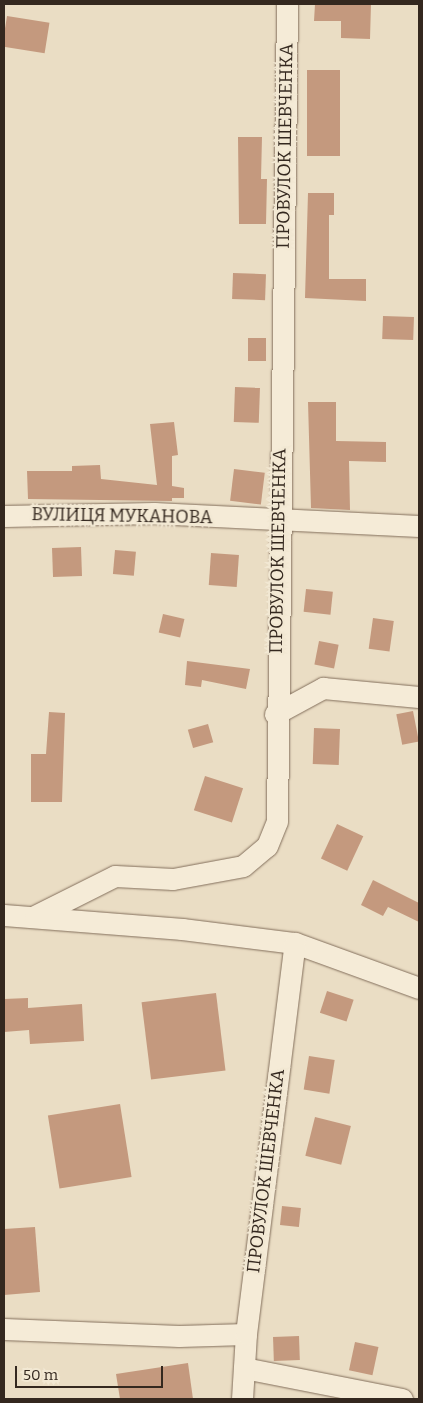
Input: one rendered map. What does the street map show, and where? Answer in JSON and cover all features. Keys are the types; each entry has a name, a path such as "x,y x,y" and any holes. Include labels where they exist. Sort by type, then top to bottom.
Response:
{"street":[{"name":"ПРОВУЛОК ШЕВЧЕНКА","path":"35,916 115,876 173,879 243,866 267,846 277,820 275,714 287,4"},
{"name":"ВУЛИЦЯ МУКАНОВА","path":"4,516 154,513 279,522 419,526"},
{"path":"275,714 323,688 419,697"},
{"path":"4,915 35,916 295,943 419,988"},
{"name":"ПРОВУЛОК ШЕВЧЕНКА","path":"242,1399 246,1334 295,943"},
{"path":"4,1329 179,1336 246,1334"},
{"path":"244,1368 402,1399"}],"building":[{"path":"315,4 371,4 370,39 341,38 341,21 314,21"},
{"path":"7,16 49,23 45,53 4,47"},
{"path":"307,70 340,70 340,156 307,156"},
{"path":"238,137 262,137 261,179 267,179 266,224 239,224"},
{"path":"308,193 334,193 334,215 329,215 329,279 366,279 366,301 305,298"},
{"path":"233,273 266,274 265,300 232,299"},
{"path":"383,316 414,317 413,340 382,339"},
{"path":"248,338 266,338 266,361 248,361"},
{"path":"235,387 260,388 259,423 234,422"},
{"path":"308,402 336,402 336,441 386,442 386,462 349,461 350,510 311,508"},
{"path":"174,422 178,455 172,456 172,486 184,488 184,498 172,498 172,501 28,499 27,471 72,471 72,466 100,465 101,479 157,485 150,424"},
{"path":"234,469 265,473 261,505 230,501"},
{"path":"81,547 82,576 53,577 52,548"},
{"path":"115,550 136,552 134,576 113,574"},
{"path":"211,553 239,555 237,587 209,585"},
{"path":"306,589 333,592 330,615 304,612"},
{"path":"163,614 184,619 180,637 159,633"},
{"path":"373,618 394,621 389,652 369,649"},
{"path":"319,641 339,645 334,668 314,665"},
{"path":"187,661 250,669 246,689 202,680 201,687 185,685"},
{"path":"413,711 419,741 402,745 396,714"},
{"path":"49,712 65,713 62,802 31,802 31,754 46,754"},
{"path":"208,724 213,742 193,748 188,730"},
{"path":"314,728 340,729 339,765 313,764"},
{"path":"205,776 243,788 232,823 194,810"},
{"path":"337,824 363,836 347,871 321,858"},
{"path":"373,880 419,903 419,922 388,907 383,916 361,905"},
{"path":"327,991 354,1000 347,1022 320,1013"},
{"path":"216,993 226,1070 151,1080 142,1002"},
{"path":"28,998 28,1008 82,1004 84,1041 30,1044 29,1030 4,1032 4,999"},
{"path":"309,1056 335,1060 329,1094 304,1090"},
{"path":"120,1104 132,1177 59,1189 48,1115"},
{"path":"315,1117 351,1126 341,1165 305,1156"},
{"path":"282,1206 301,1208 299,1227 280,1225"},
{"path":"35,1227 40,1292 4,1295 4,1229"},
{"path":"299,1336 300,1360 274,1361 273,1337"},
{"path":"355,1342 378,1347 372,1375 349,1370"},
{"path":"188,1363 193,1399 120,1399 116,1374"}]}
